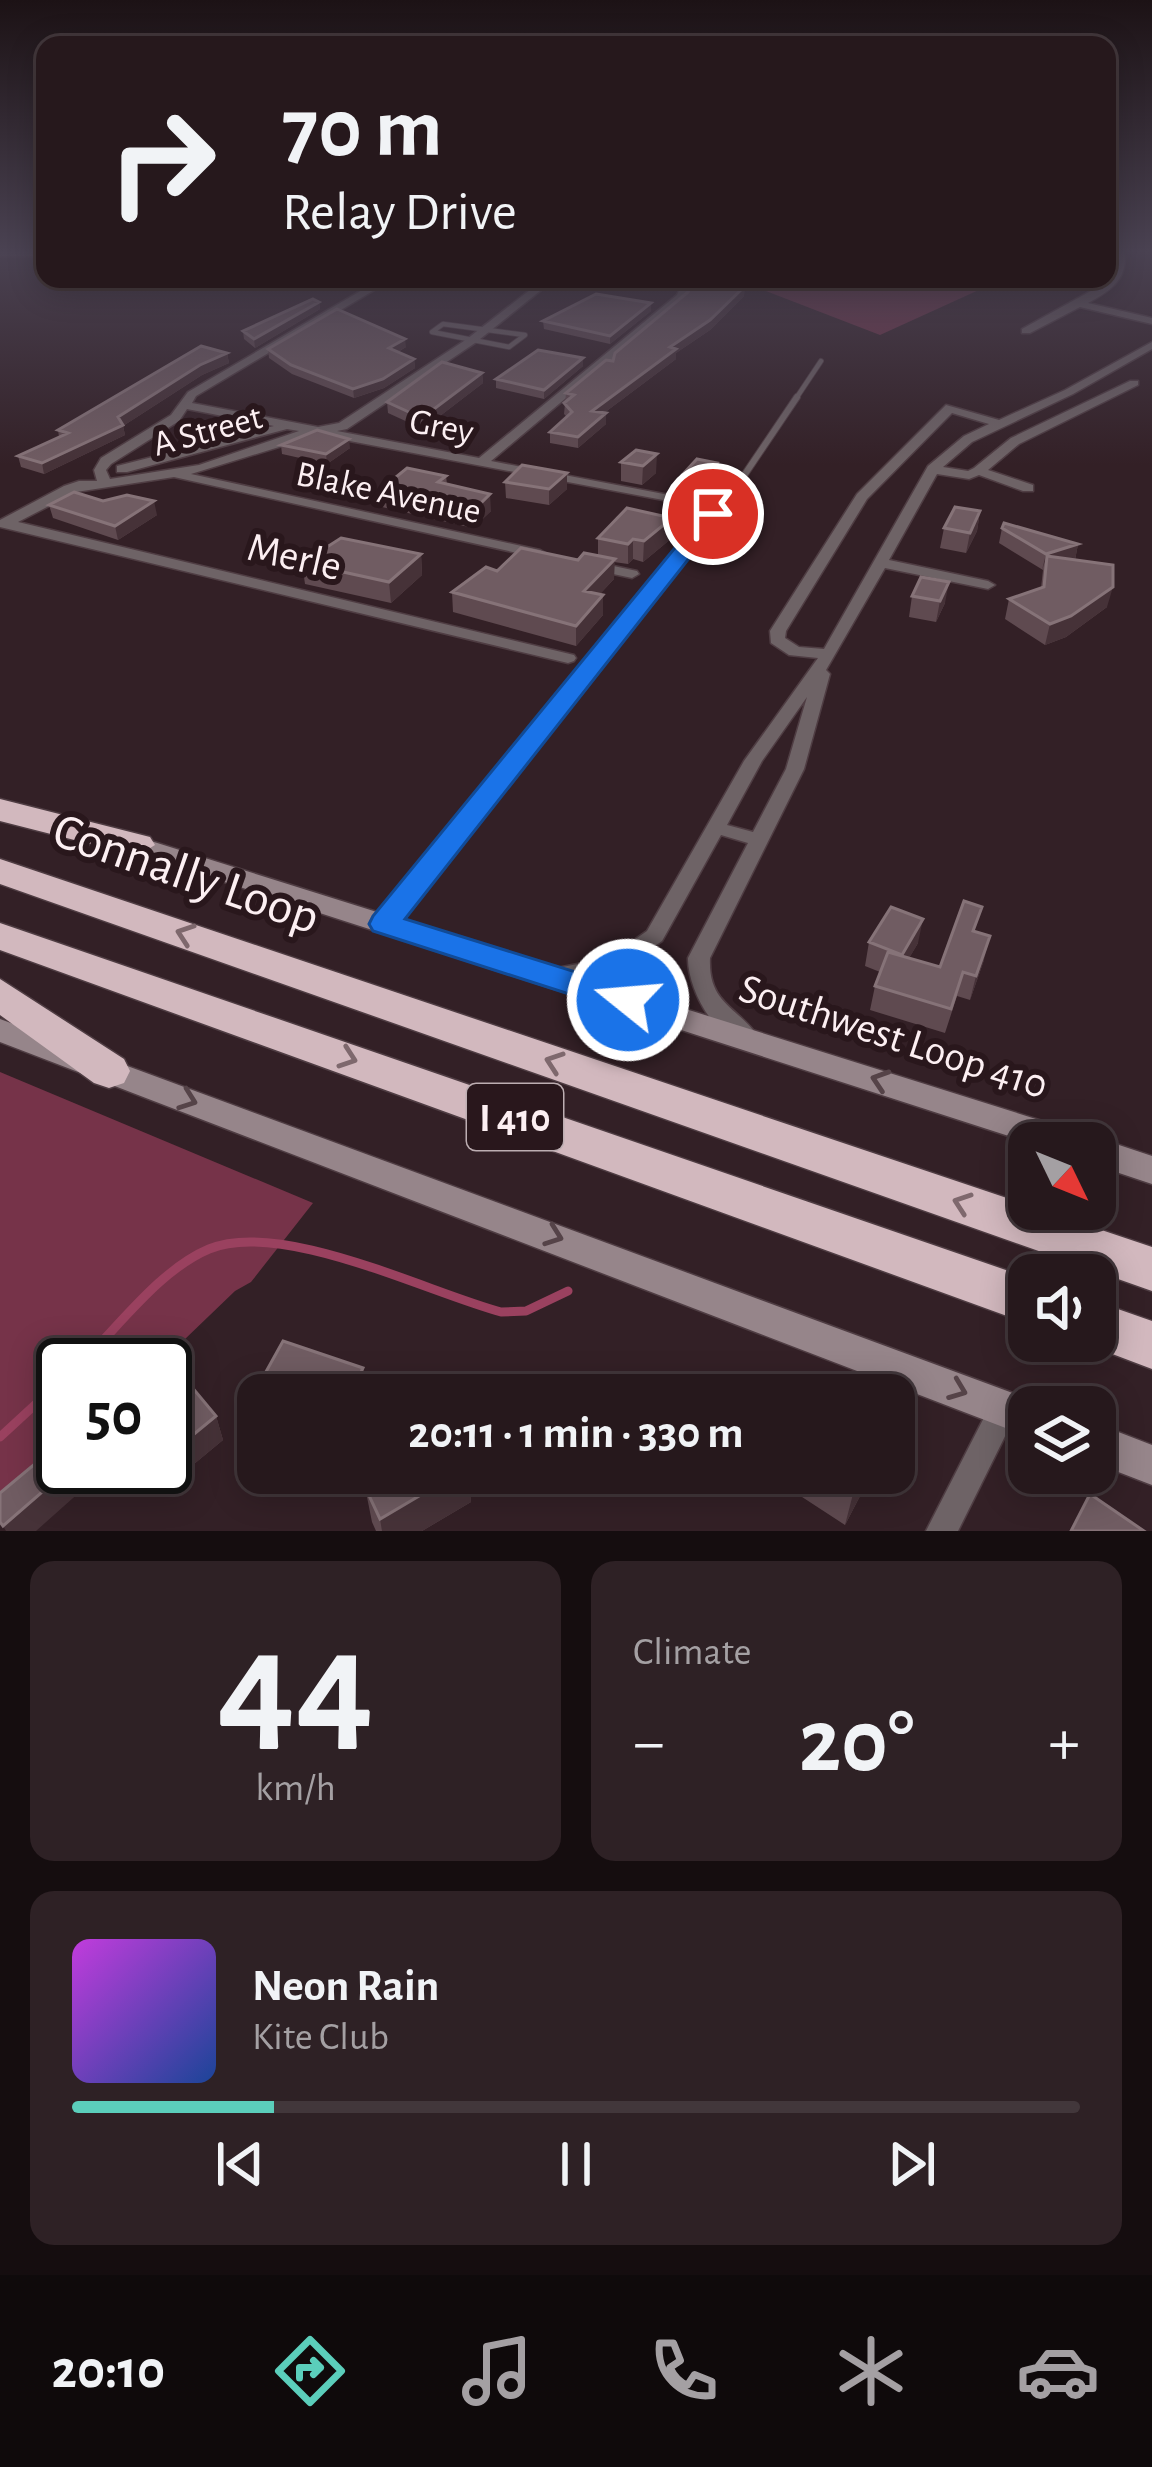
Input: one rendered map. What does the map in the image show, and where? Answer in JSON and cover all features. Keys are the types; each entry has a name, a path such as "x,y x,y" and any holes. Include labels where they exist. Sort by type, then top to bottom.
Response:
{"highway":[{"path":"0,806 137,845"},
{"name":"Connally Loop","path":"0,871 1152,1269"},
{"name":"I 410","path":"0,936 1008,1293"},
{"path":"0,994 109,1071"},
{"path":"1116,1332 1152,1345"}],"main road":[{"name":"Southwest Loop 410","path":"137,845 1008,1122"},
{"path":"0,1030 1008,1410"},
{"path":"1116,1158 1152,1170"},
{"path":"1116,1451 1152,1465"}],"street":[{"path":"103,479 106,461 176,418 192,394 314,322"},
{"name":"A Street","path":"103,479 170,474 320,432 357,416 490,322"},
{"path":"481,463 649,322"},
{"path":"1026,331 1043,322"},
{"path":"550,977 614,964 655,936 753,761 829,654 933,469 997,423 1102,375 1152,345"},
{"path":"1102,375 1152,388"},
{"path":"933,469 969,475 979,471 1015,441 1133,383"},
{"name":"Grey","path":"184,405 690,503"},
{"path":"829,654 789,650 777,640 778,631 862,496 950,407 997,423"},
{"name":"A Street","path":"3,525 69,489 133,466 292,426 357,416"},
{"name":"Blake Avenue","path":"133,466 632,574"},
{"path":"979,471 1028,488"},
{"name":"Merle","path":"3,525 568,658"},
{"path":"879,562 988,585"},
{"path":"747,1036 710,1003 697,976 699,958 795,769 829,654"},
{"path":"717,828 759,840"},
{"path":"942,1531 1008,1427"}],"lane":[{"path":"443,324 485,326 525,334 509,347 463,342 432,332 443,324"},
{"path":"384,924 743,477 821,361"}],"shaded area":[{"path":"847,322 908,322 880,335"},
{"path":"0,1072 313,1203 251,1282 235,1291 186,1338 36,1338 36,1483 0,1518"}],"building":[{"path":"262,322 283,322 254,339 243,331"},
{"path":"314,322 367,322 405,339 389,348 414,359 383,379 353,389 291,365 268,349"},
{"path":"549,322 627,322 610,336"},
{"path":"652,322 706,322 592,411 606,413 578,437 550,432 572,412 564,403 574,395 566,393 606,360 613,361 615,353"},
{"path":"201,346 227,353 118,417 123,425 42,463 18,456 68,433 58,430"},
{"path":"538,350 583,358 544,390 496,379"},
{"path":"442,362 482,373 422,418 387,402"},
{"path":"317,430 349,439 326,454 281,445"},
{"path":"636,450 657,454 643,466 621,462"},
{"path":"697,459 717,463 701,480 683,474"},
{"path":"522,465 567,473 549,489 505,482"},
{"path":"407,468 446,476 438,482 490,494 473,511 380,490"},
{"path":"74,492 103,501 127,495 154,501 115,526 49,505"},
{"path":"955,507 980,511 970,533 944,528"},
{"path":"627,508 672,518 644,541 633,539 628,544 598,538"},
{"path":"1004,523 1078,544 1046,554 1002,528"},
{"path":"341,538 421,554 389,582 302,563"},
{"path":"521,548 578,560 584,553 615,559 584,591 603,595 576,626 452,592 486,567 497,571"},
{"path":"1047,556 1113,565 1113,587 1071,616 1050,624 1009,599 1044,587"},
{"path":"921,577 949,582 940,601 912,596"},
{"path":"964,901 982,907 973,931 990,936 976,976 963,972 951,1009 875,986 888,952 940,967"},
{"path":"891,907 923,919 902,955 869,942"},
{"path":"283,1341 363,1368 360,1374 265,1374"},
{"path":"192,1387 216,1416 192,1436"},
{"path":"36,1463 36,1494 40,1494 3,1526 0,1493"},
{"path":"368,1494 422,1494 380,1519"},
{"path":"1090,1494 1144,1531 1071,1531"}],"waterway":[{"path":"105,1338 191,1258 239,1242 314,1250 501,1312 526,1311 568,1291"},
{"path":"0,1437 36,1404"}],"route":[{"path":"628,1000 384,924 713,514"}]}
